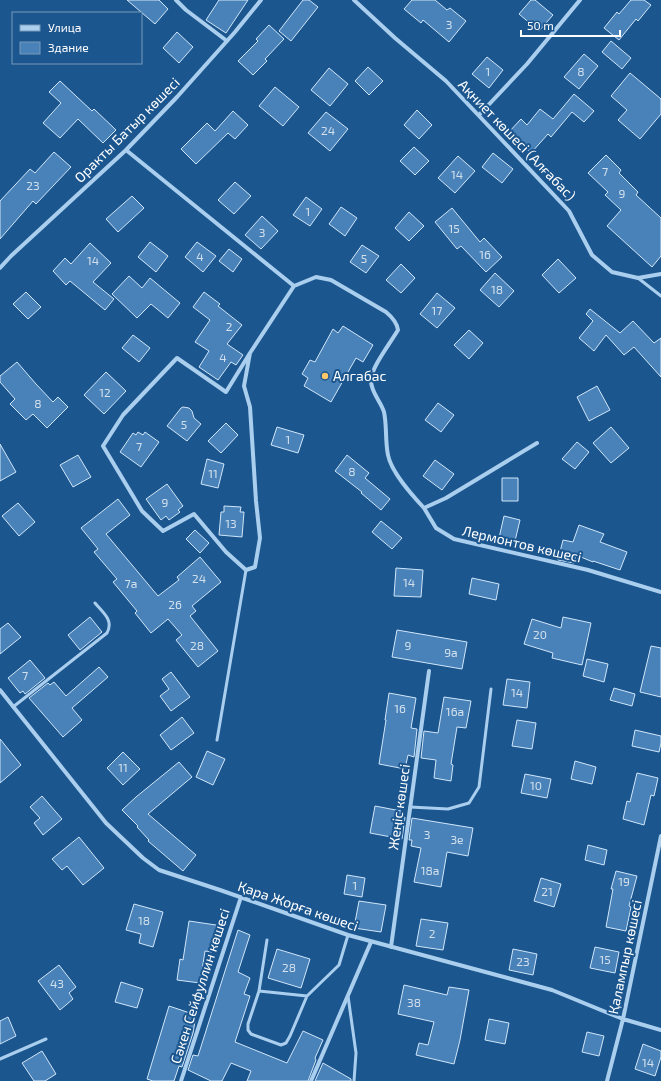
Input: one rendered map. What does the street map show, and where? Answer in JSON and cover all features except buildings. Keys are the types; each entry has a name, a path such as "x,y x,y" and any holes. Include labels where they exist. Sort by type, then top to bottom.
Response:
{"street":[{"path":"176,0 186,10 227,41"},
{"name":"Оракты Батыр көшесі","path":"0,268 11,256 126,150 227,41 261,0"},
{"name":"Ақниет көшесі (Алғабас)","path":"354,0 395,38 446,81 569,211 592,255 612,272 638,278 661,274"},
{"path":"479,115 528,64 580,0"},
{"path":"126,150 294,286 250,353 226,392 177,358 123,415 103,446 142,511 163,531 194,514 226,552 246,570 256,567 260,538 252,451 250,407 244,386 250,353"},
{"name":"Лермонтов көшесі","path":"294,286 316,278 331,280 386,312 398,325 398,330 373,369 370,381 384,413 388,457 396,473 424,508 436,528 454,539 588,570 661,592"},
{"path":"424,508 446,498 537,443"},
{"name":"Жеңіс көшесі","path":"391,947 429,671"},
{"name":"Қара Жорға көшесі","path":"0,690 106,823 143,858 159,870 348,935 552,990 623,1020 661,1030"},
{"name":"Қалампыр көшесі","path":"607,1081 623,1020 661,836"},
{"name":"Сәкен Сейфуллин көшесі","path":"181,1081 241,897"},
{"path":"311,1081 372,942"}],"lane":[{"path":"638,278 661,296"},
{"path":"217,740 246,570"},
{"path":"13,706 107,633 110,628 110,622 95,603"},
{"path":"410,807 448,808 469,803 479,787 492,690"},
{"path":"268,940 259,991 248,1024 248,1030 251,1034 281,1045 286,1043 290,1036 307,996 339,965 348,935"},
{"path":"259,991 307,996"},
{"path":"348,996 356,1053 354,1081"},
{"path":"0,1059 46,1039"}],"place":[{"name":"Алгабас","path":"325,376"}]}
